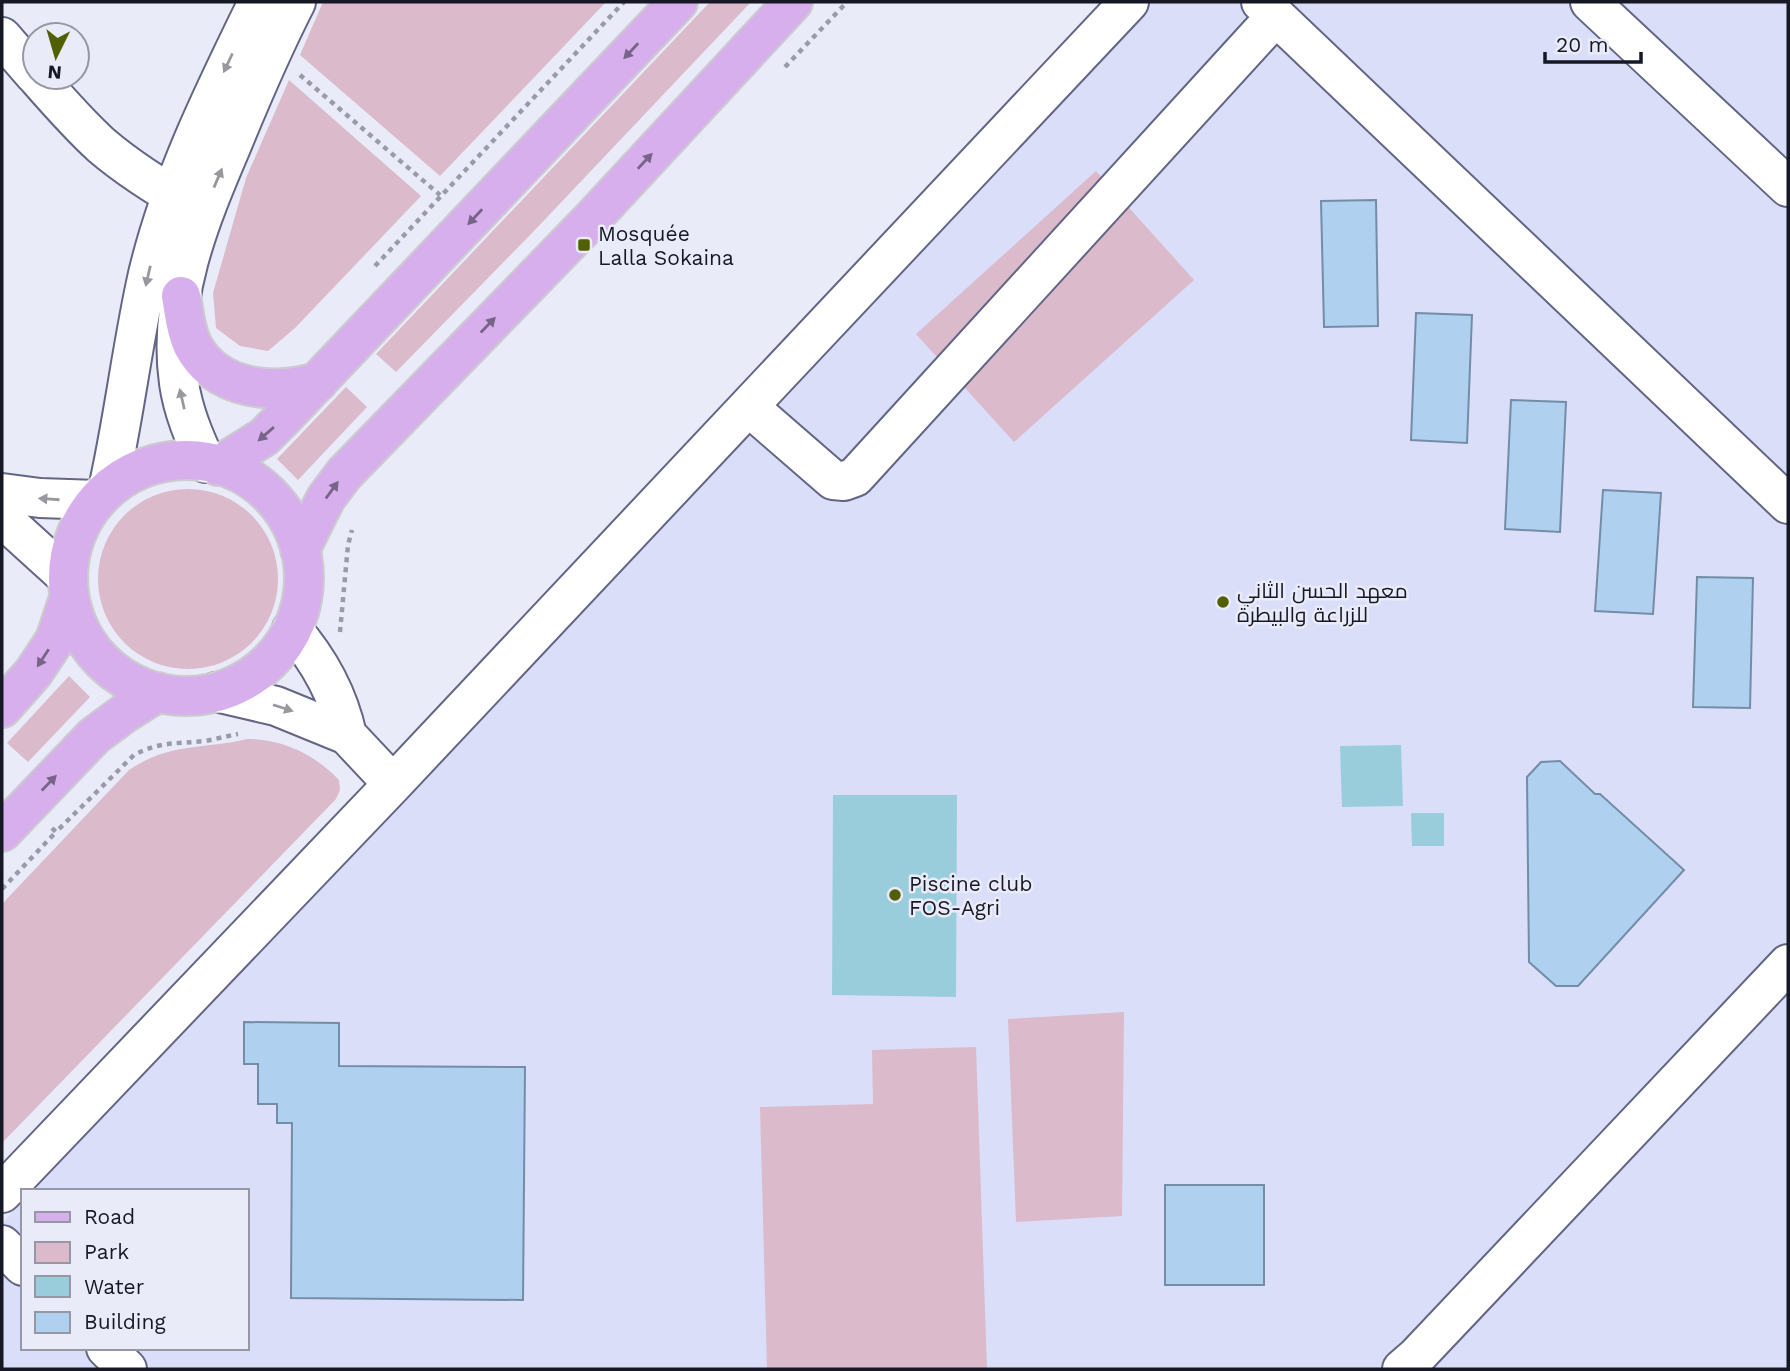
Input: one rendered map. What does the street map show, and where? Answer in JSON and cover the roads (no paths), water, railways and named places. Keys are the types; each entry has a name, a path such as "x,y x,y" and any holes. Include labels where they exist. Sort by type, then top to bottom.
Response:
{"main road":[{"path":"212,464 264,437 678,2"},
{"path":"300,550 326,498 344,474 589,222 793,2"},
{"path":"181,296 192,344 205,362 220,374 256,388 276,390 318,382"},
{"path":"2,708 33,673 55,640 68,588 71,549 81,523 103,495 130,475 154,465 180,461 212,464 237,472 272,495 285,512 300,550 303,590 300,610 292,629 274,657 248,678 216,692 178,695 158,692 122,677 93,651 74,618 68,588"},
{"path":"2,832 94,736 158,692"}],"street":[{"path":"212,464 185,410 176,355 181,296 192,244 187,204 196,132 258,2"},
{"path":"2,493 40,498 103,495 124,417 138,323 149,272 272,51 296,2"},
{"path":"2,1193 393,784 1129,2"},
{"path":"1597,4 1788,187"},
{"path":"749,407 833,480 844,481 855,477 1268,9 1788,504"},
{"path":"2,37 21,59"},
{"path":"49,91 103,147 187,204"},
{"path":"2,518 68,588"},
{"path":"292,629 323,670 335,694 347,735"},
{"path":"216,692 276,706 347,735 393,784"},
{"path":"1402,1369 1788,964"},
{"path":"2,1245 21,1264"},
{"path":"108,1350 127,1369"}],"water":[{"path":"1401,745 1403,806 1342,807 1340,746"},
{"name":"Piscine club FOS-Agri","path":"833,795 957,795 956,997 832,995"},
{"path":"1411,813 1444,813 1444,846 1412,846"}],"place":[{"name":"Mosquée Lalla Sokaina","path":"584,245"},
{"name":"معهد الحسن الثاني للزراعة والبيطرة","path":"1223,602"},
{"name":"Piscine club FOS-Agri","path":"895,895"}]}
